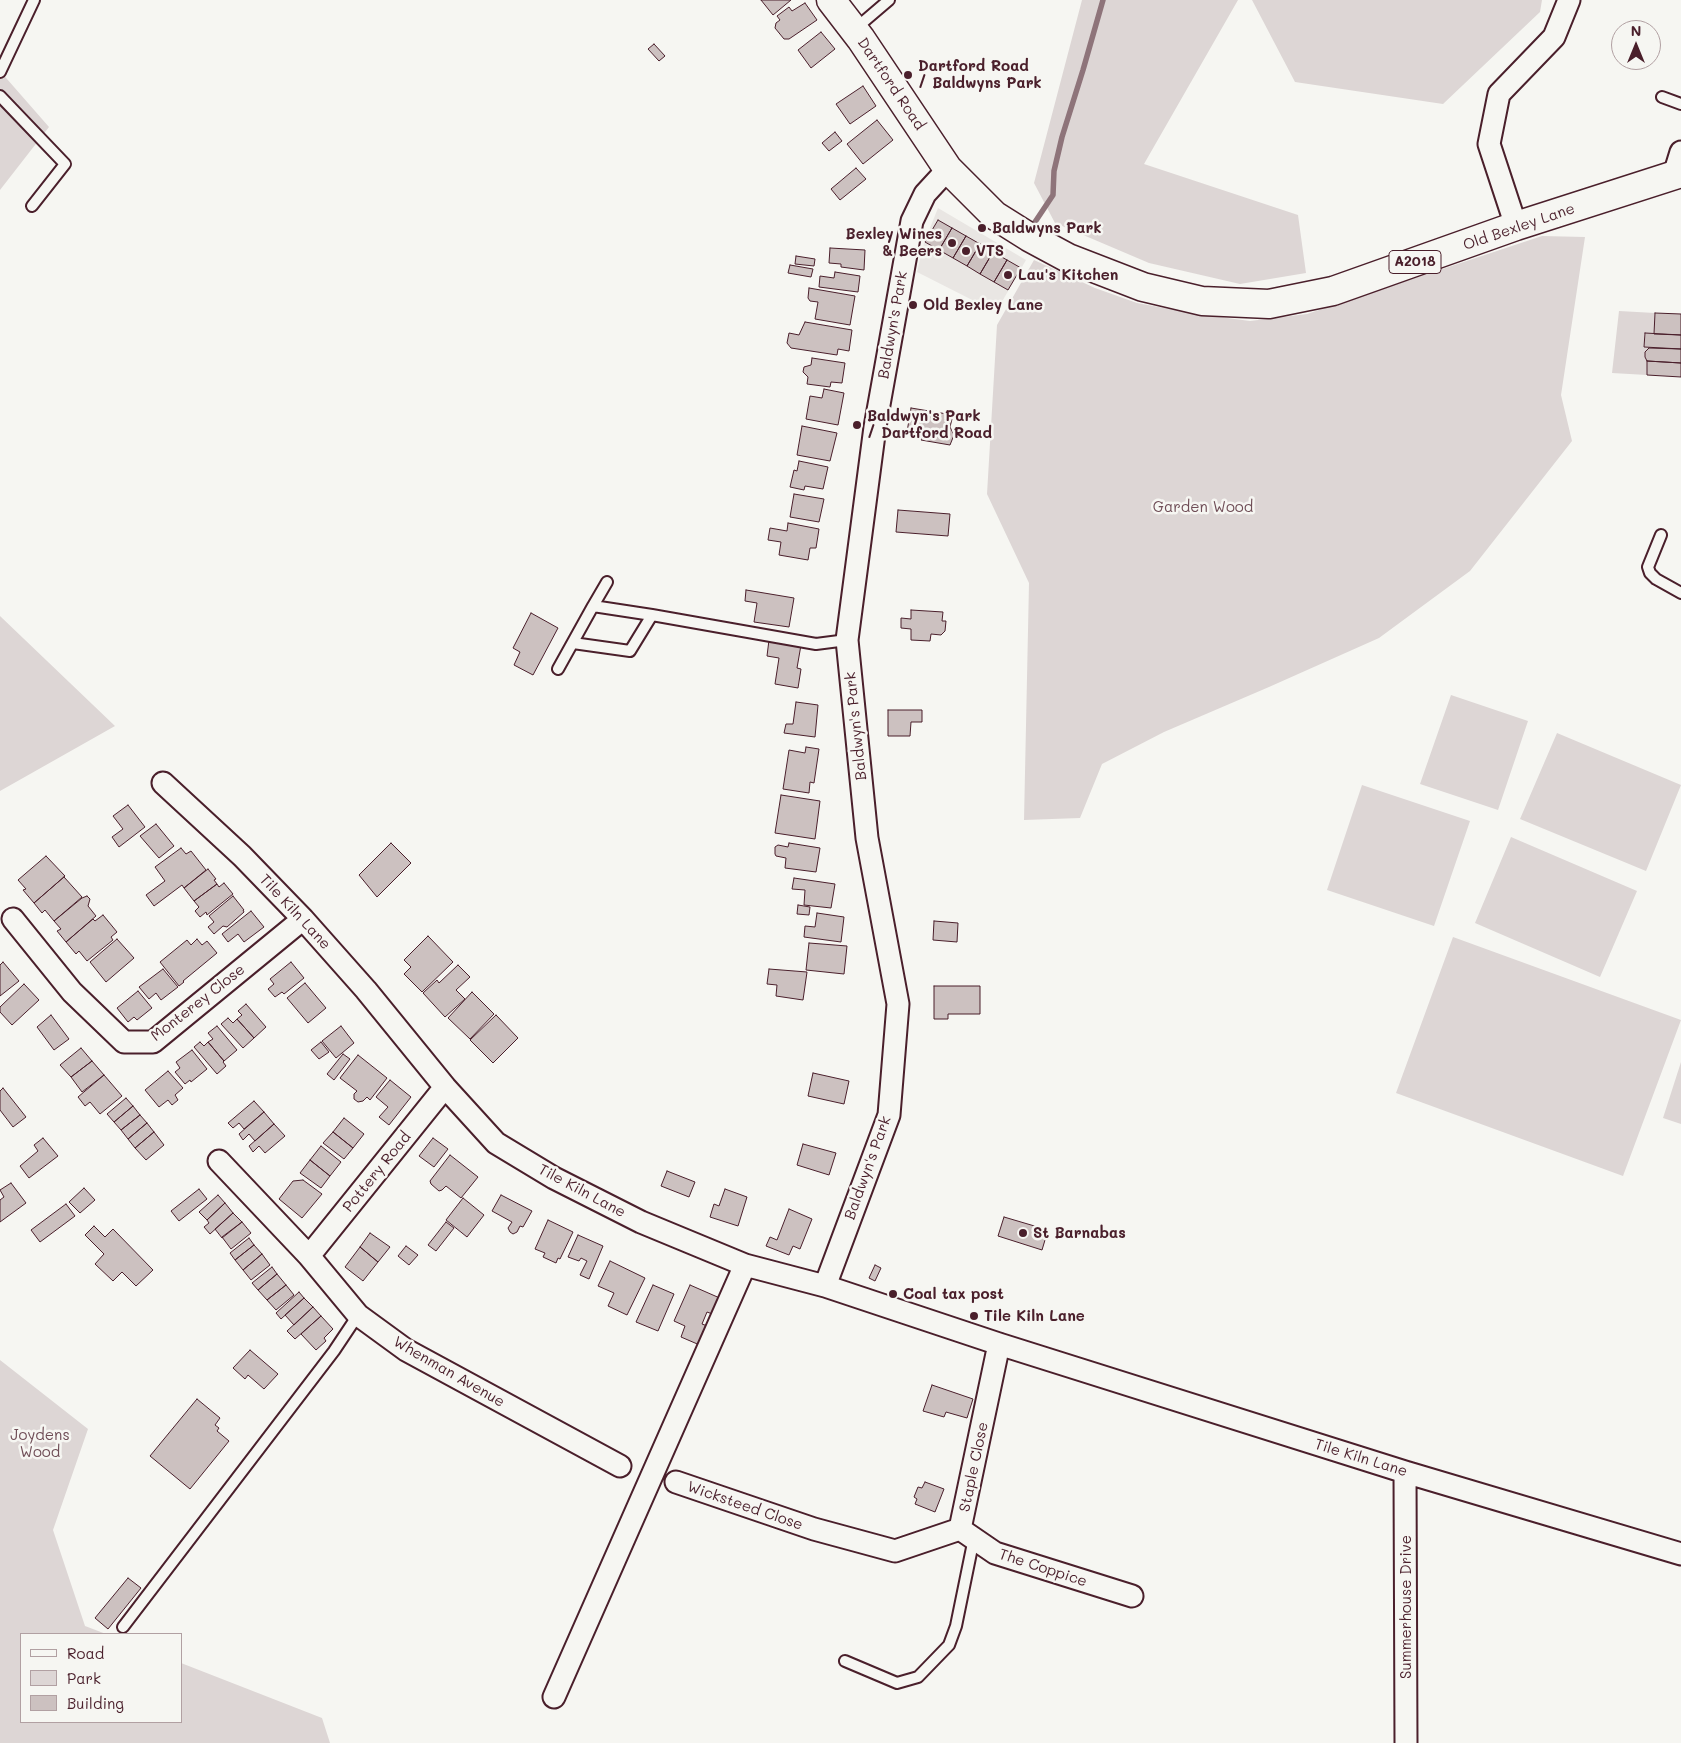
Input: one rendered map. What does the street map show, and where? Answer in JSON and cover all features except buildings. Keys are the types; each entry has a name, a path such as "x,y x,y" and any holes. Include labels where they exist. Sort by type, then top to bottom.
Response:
{"main road":[{"name":"Dartford Road","path":"831,0 854,30 948,169"},
{"name":"Old Bexley Lane","path":"948,169 994,215 1068,258 1143,287 1202,301 1269,304 1333,291 1680,167"}],"street":[{"path":"1516,226 1489,144 1499,94 1554,37 1569,0"},
{"name":"Baldwyn's Park","path":"825,1286 889,1115 898,1004 867,838 847,640 875,427 912,221 925,194 948,169"},
{"name":"Tile Kiln Lane","path":"163,783 242,856 302,919 366,990 445,1087 496,1143 554,1178 641,1222 745,1265 825,1286 999,1344 1405,1472 1681,1554"},
{"name":"Monterey Close","path":"13,919 72,992 124,1042 153,1042 302,919"},
{"name":"Pottery Road","path":"309,1256 445,1087"},
{"name":"Whenman Avenue","path":"219,1162 309,1256 358,1314 406,1350 620,1466"},
{"path":"554,1697 745,1265"},
{"name":"Staple Close","path":"814,1529 895,1551 967,1533 999,1344"},
{"name":"Summerhouse Drive","path":"1405,1472 1406,1743"},
{"name":"Wicksteed Close","path":"676,1482 814,1529"},
{"name":"The Coppice","path":"967,1533 995,1553 1132,1596"}],"lane":[{"path":"0,72 34,0"},
{"path":"854,30 889,0"},
{"path":"0,96 65,164 32,206"},
{"path":"1662,97 1681,104"},
{"path":"1661,535 1648,567 1650,573 1656,579 1681,593"},
{"path":"558,669 606,582"},
{"path":"594,606 816,644 847,640"},
{"path":"573,643 630,651 652,615"},
{"path":"123,1627 334,1351 358,1314"},
{"path":"845,1661 897,1683 918,1677 949,1645 956,1626 967,1533"}],"shaded area":[{"path":"938,208 1026,260 996,312 917,272 924,243"}],"green space":[{"path":"1082,0 1238,0 1144,164 1298,215 1306,273 1240,284 1149,263 1055,223 1034,183"},
{"path":"1252,0 1542,0 1540,12 1443,104 1295,82"},
{"path":"0,71 49,127 0,190"},
{"name":"Garden Wood","path":"1542,236 1585,237 1561,395 1572,441 1470,571 1379,638 1164,732 1102,764 1080,818 1024,820 1029,583 987,494 997,325 1034,260 1095,288 1137,303 1250,321 1307,314"},
{"path":"1619,311 1655,313 1654,334 1644,334 1644,347 1649,348 1645,352 1647,375 1612,373"},
{"path":"0,616 115,726 0,791"},
{"path":"1451,695 1528,721 1498,810 1420,784"},
{"path":"1557,733 1681,785 1646,871 1520,819"},
{"path":"1362,785 1470,821 1434,926 1327,890"},
{"path":"1511,837 1637,891 1600,977 1475,923"},
{"path":"1453,937 1681,1020 1623,1176 1396,1093"},
{"path":"1681,1062 1681,1124 1663,1118"},
{"name":"Joydens Wood","path":"0,1360 88,1429 53,1530 85,1626 103,1633 20,1633 20,1723 182,1723 182,1663 322,1718 330,1743 0,1743"}],"waterway":[{"path":"1035,222 1053,195 1054,171 1062,137 1103,0"}],"place":[{"name":"Dartford Road / Baldwyns Park","path":"908,75"},
{"name":"Baldwyns Park","path":"982,228"},
{"name":"Bexley Wines & Beers","path":"952,243"},
{"name":"VTS","path":"966,251"},
{"name":"Lau's Kitchen","path":"1008,275"},
{"name":"Old Bexley Lane","path":"913,305"},
{"name":"Baldwyn's Park / Dartford Road","path":"857,425"},
{"name":"St Barnabas","path":"1023,1233"},
{"name":"Coal tax post","path":"893,1294"},
{"name":"Tile Kiln Lane","path":"974,1316"}]}
